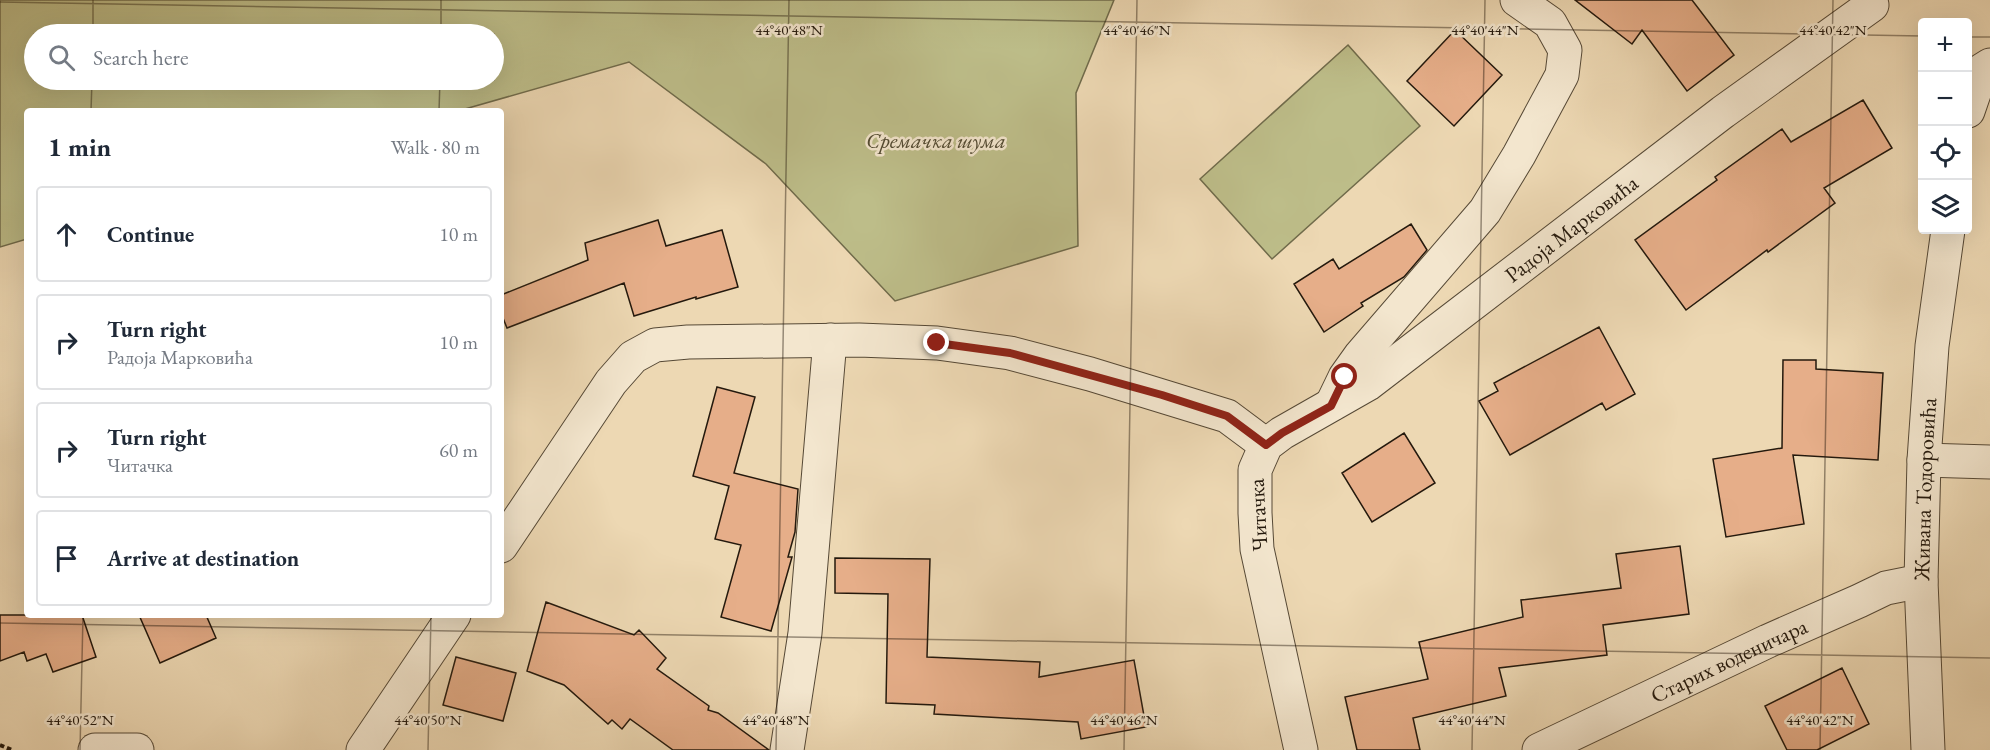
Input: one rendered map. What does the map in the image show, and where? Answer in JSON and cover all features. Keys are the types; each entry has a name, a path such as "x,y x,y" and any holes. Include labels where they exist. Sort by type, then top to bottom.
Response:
{"street":[{"path":"1331,406 1345,377 1360,356 1485,211 1520,155 1562,75 1564,50 1550,23 1517,0"},
{"name":"Радоја Марковића","path":"1266,445 1282,433 1368,384 1723,112 1872,5"},
{"path":"1972,99 1982,70 1990,65"},
{"name":"Живана Тодоровића","path":"1928,750 1921,582 1924,460 1932,346 1947,234"},
{"path":"787,750 805,633 830,340"},
{"name":"Читачка","path":"504,542 611,382 633,357 656,345 688,342 830,340 937,343 1010,353 1110,380 1227,416 1266,445 1255,470 1254,513 1257,549 1301,750"},
{"path":"1924,460 1990,462"},
{"name":"Старих воденичара","path":"1539,750 1768,641 1886,588 1921,582"},
{"path":"363,750 452,618"},
{"path":"95,750 137,750"}],"path":[{"path":"0,745 12,750"}],"green space":[{"name":"Сремачка шума","path":"0,0 1114,0 1076,93 1078,246 895,301 766,164 629,62 468,108 24,108 24,240 0,247"},
{"path":"1348,45 1420,126 1272,259 1200,179"}],"building":[{"path":"1575,0 1692,0 1734,55 1687,91 1642,30 1632,44"},
{"path":"1455,30 1502,75 1454,126 1407,81"},
{"path":"1863,100 1892,148 1824,188 1835,203 1686,310 1635,240 1717,180 1715,177 1782,129 1791,142"},
{"path":"658,220 666,246 722,230 738,287 634,316 624,283 507,328 504,320 504,294 588,260 585,243"},
{"path":"1411,224 1427,250 1404,277 1361,303 1363,306 1324,332 1294,284 1333,259 1339,269"},
{"path":"1599,327 1635,394 1606,410 1602,403 1510,455 1479,401 1498,391 1494,383"},
{"path":"1783,360 1816,360 1816,369 1883,373 1878,460 1793,455 1804,524 1726,537 1713,459 1782,448"},
{"path":"717,387 755,397 734,473 798,489 795,532 788,557 792,557 771,631 721,617 741,545 715,539 729,486 693,476"},
{"path":"1404,433 1435,483 1372,522 1342,473"},
{"path":"1680,546 1689,614 1603,625 1607,655 1499,668 1506,696 1413,718 1420,750 1357,750 1345,697 1428,679 1419,642 1523,617 1521,600 1621,588 1616,554"},
{"path":"835,558 930,559 927,657 1040,662 1039,677 1134,660 1146,727 1081,739 1078,722 934,714 935,705 886,703 888,594 835,593"},
{"path":"546,602 634,635 639,630 666,658 657,669 709,706 708,710 718,713 769,750 673,750 630,719 622,729 612,720 608,724 564,685 527,671"},
{"path":"0,615 24,615 24,618 83,618 96,657 53,672 46,654 27,661 24,652 0,661"},
{"path":"140,618 207,618 216,638 160,663"},
{"path":"456,657 516,673 503,721 443,705"},
{"path":"1842,668 1869,724 1817,750 1787,750 1765,706"}],"route":[{"path":"937,343 1010,353 1162,395 1227,416 1266,445 1282,433 1331,406 1345,377"}]}
